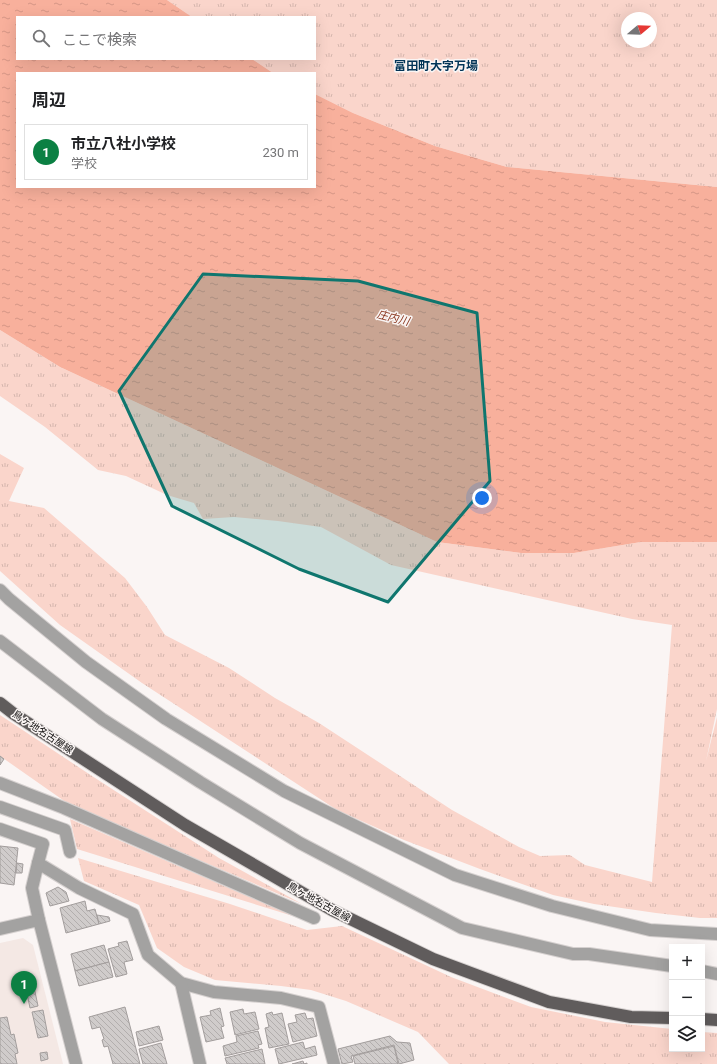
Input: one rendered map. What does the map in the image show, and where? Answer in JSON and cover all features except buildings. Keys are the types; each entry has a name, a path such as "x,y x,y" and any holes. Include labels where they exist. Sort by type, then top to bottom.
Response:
{"main road":[{"name":"鳥ヶ地名古屋線","path":"0,703 14,714 185,825 332,910 433,959 548,1002 631,1017 669,1018"},
{"path":"705,1019 717,1020"}],"street":[{"path":"0,590 86,662 166,719 284,791 455,875 552,906 650,930 717,934"},
{"path":"0,641 102,719 200,782 300,843 462,928 573,954 589,954 669,966"},
{"path":"0,783 64,808 314,918"},
{"path":"0,807 65,830 70,852"},
{"path":"0,829 44,844 32,888 76,1064"},
{"path":"38,863 79,888 133,914 148,955 181,983 214,992 281,998 319,1006 334,1064"},
{"path":"0,929 39,920"},
{"path":"705,972 717,974"},
{"path":"181,983 200,1064"}],"highlighted area":[{"path":"203,274 358,281 477,313 490,481 388,602 299,569 172,506 119,391"}],"shaded area":[{"path":"23,938 33,945 63,1064 0,1064 0,943"}],"green space":[{"path":"167,0 717,0 717,187 507,167 435,146 353,113 316,94 316,72 272,72 254,60 316,60 316,16 191,16"},
{"path":"0,330 60,367 437,542 521,553 574,553 641,542 717,542 717,709 706,761 717,717 717,918 700,918 656,913 594,904 553,895 404,840 337,810 142,683 60,625 0,571 0,454 24,468 9,501 44,508 125,578 147,607 165,635 229,668 275,698 319,723 452,810 519,847 540,856 570,855 585,865 652,882 672,625 632,619 391,565 321,527 234,517 203,519 194,503 167,495 126,476 98,470 45,427 0,396"},
{"path":"0,715 219,858 302,904 70,805 0,756"},
{"path":"70,819 296,917 77,849"},
{"path":"78,858 230,904 307,930 342,926 451,977 531,1007 605,1022 669,1029 669,1052 705,1052 705,1032 717,1033 717,1064 449,1064 418,1032 346,1001 311,990 215,980 184,967 157,948 139,905 84,881"}],"water":[{"name":"庄内川","path":"0,0 167,0 191,16 16,16 16,60 254,60 272,72 16,72 16,188 316,188 316,94 353,113 435,146 507,167 717,187 717,542 641,542 574,553 521,553 437,542 60,367 0,330"}],"place":[{"name":"市立八社小学校","path":"24,1004"}],"district":[{"name":"富田町大字万場","path":"436,66"}]}
